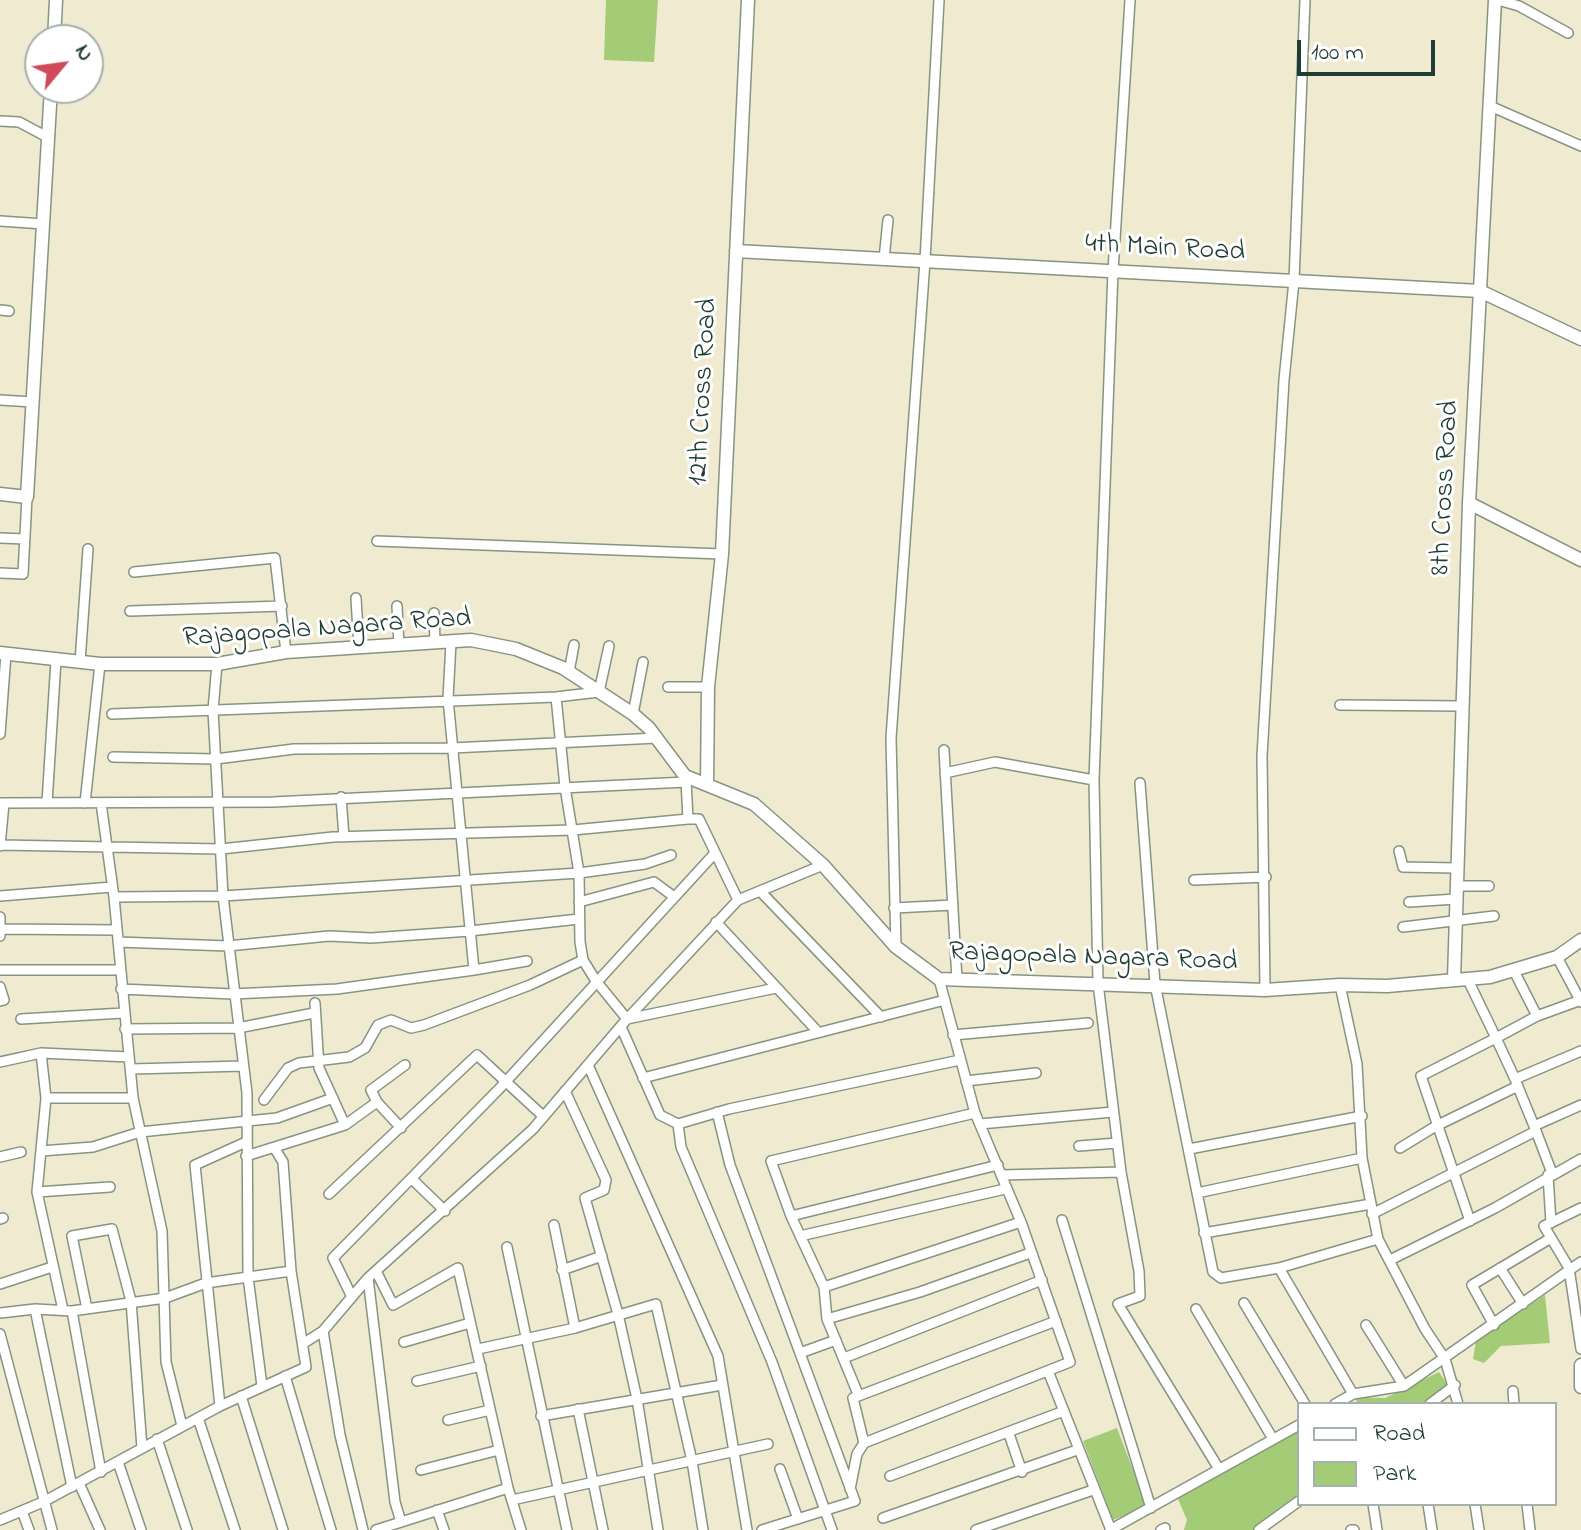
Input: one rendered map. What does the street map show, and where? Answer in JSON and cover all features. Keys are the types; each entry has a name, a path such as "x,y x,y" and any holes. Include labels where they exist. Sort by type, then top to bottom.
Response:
{"street":[{"path":"55,24 56,0"},
{"name":"12th Cross Road","path":"707,785 708,687 722,554 748,0"},
{"path":"896,947 891,738 925,261 939,0"},
{"path":"1130,0 1113,271 1094,780 1098,983 1121,1172 1137,1250 1140,1296 1118,1304 1219,1469"},
{"path":"1265,990 1266,877 1262,756 1284,380 1294,281 1305,0"},
{"path":"1496,0 1519,6 1568,33"},
{"name":"8th Cross Road","path":"1461,979 1456,868 1469,503 1496,0"},
{"path":"0,573 23,574 50,104"},
{"path":"1490,106 1581,146"},
{"path":"0,121 19,122 49,138"},
{"path":"884,259 888,220"},
{"path":"0,221 44,224"},
{"name":"4th Main Road","path":"736,251 1480,291 1581,339"},
{"path":"0,400 33,402"},
{"path":"0,494 27,497"},
{"path":"1469,503 1581,560"},
{"path":"0,538 25,539"},
{"path":"377,541 722,554"},
{"path":"80,662 88,549"},
{"path":"134,572 275,558 286,652"},
{"path":"356,598 359,648"},
{"path":"130,611 282,606"},
{"path":"397,606 399,646"},
{"path":"434,613 435,643"},
{"name":"Rajagopala Nagara Road","path":"3,653 100,664 217,664 286,652 471,640 516,649 569,672 633,714 657,738 686,779 754,804 823,865 896,947 939,979 1265,990 1340,985 1387,986 1461,979 1513,969 1557,957 1581,940"},
{"path":"451,642 448,699 474,970"},
{"path":"569,672 574,645"},
{"path":"112,714 556,697 599,692 609,646"},
{"path":"0,734 3,653"},
{"path":"47,803 56,660"},
{"path":"633,714 643,662"},
{"path":"85,803 100,664"},
{"path":"217,664 213,710 223,896 248,1121 248,1277 262,1386"},
{"path":"668,687 708,687"},
{"path":"556,697 565,787 579,873 583,960 624,1023 660,1115 678,1124 717,1112 960,1060"},
{"path":"1340,705 1462,706"},
{"path":"113,757 216,759 294,749 452,748 657,738"},
{"path":"944,750 957,980"},
{"path":"945,773 995,762 1094,780"},
{"path":"688,819 686,779 220,803 2,803 0,845 221,849 344,837 462,836 699,819 738,900"},
{"path":"1140,783 1155,984 1213,1272 1218,1278 1279,1268 1378,1239"},
{"path":"341,797 344,837"},
{"path":"101,803 133,1098 162,1231 166,1362 182,1426"},
{"path":"1399,851 1403,867 1456,868"},
{"path":"352,1297 333,1258 413,1180 715,853"},
{"path":"0,896 113,892 223,896 579,873 645,864 671,855"},
{"path":"304,1343 323,1331 372,1275 533,1129 624,1023 738,900 823,865"},
{"path":"1194,880 1266,877"},
{"path":"579,902 654,882 673,896"},
{"path":"1409,902 1489,886"},
{"path":"761,892 881,1017"},
{"path":"894,908 953,905"},
{"path":"1403,927 1494,916"},
{"path":"0,917 0,936"},
{"path":"118,942 228,946 329,936 371,938 470,931 579,919"},
{"path":"716,922 818,1032"},
{"path":"1,929 117,930"},
{"path":"1470,1221 1421,1076 1537,1016 1581,1001 1557,957"},
{"path":"264,1100 288,1068 358,1053 365,1048 371,1033 391,1020 411,1028 424,1025 519,989 583,960"},
{"path":"121,989 233,994 337,989 527,961"},
{"path":"1513,969 1537,1016"},
{"path":"0,970 119,970"},
{"path":"850,1489 857,1454 864,1443 1070,1362 1021,1222 975,1113 939,979"},
{"path":"1461,979 1496,1038 1535,1129 1550,1174 1551,1223"},
{"path":"1340,985 1357,1064 1362,1158 1378,1239 1445,1359 1458,1402"},
{"path":"0,987 4,1000 0,1001"},
{"path":"624,1023 776,988"},
{"path":"643,1078 945,1000"},
{"path":"125,1029 238,1028 314,1008 317,1060 345,1125"},
{"path":"21,1019 123,1013"},
{"path":"953,1035 1088,1023"},
{"path":"1400,1148 1516,1083 1581,1051"},
{"path":"0,1062 41,1053 129,1057"},
{"path":"41,1053 46,1098 37,1192 52,1267 67,1310 101,1472"},
{"path":"329,1194 477,1055 543,1116"},
{"path":"401,1128 372,1095 373,1085 405,1065"},
{"path":"588,1065 718,1356 747,1530"},
{"path":"132,1069 243,1066"},
{"path":"966,1081 1036,1073"},
{"path":"565,1091 606,1180 604,1190 585,1198 618,1314 637,1399 658,1530"},
{"path":"46,1098 133,1098"},
{"path":"41,1151 93,1147 140,1132 277,1118 333,1098"},
{"path":"246,1156 345,1125 377,1102"},
{"path":"1204,1233 1371,1209 1452,1173 1581,1105"},
{"path":"717,1112 730,1165 855,1501 798,1519 783,1527 762,1530"},
{"path":"980,1124 1113,1112"},
{"path":"858,1394 827,1319 824,1287 791,1216 771,1161 975,1113"},
{"path":"1189,1149 1362,1116"},
{"path":"678,1124 681,1147 772,1362 832,1530"},
{"path":"220,1406 195,1165 246,1142"},
{"path":"1079,1146 1117,1143"},
{"path":"0,1520 76,1485 220,1406 306,1367 291,1271 283,1162 275,1149"},
{"path":"0,1157 21,1152"},
{"path":"1197,1193 1362,1158"},
{"path":"1390,1260 1470,1221 1581,1159"},
{"path":"791,1216 999,1170 1121,1172"},
{"path":"413,1180 445,1211"},
{"path":"37,1192 110,1187"},
{"path":"800,1236 1005,1189"},
{"path":"1581,1208 1544,1226 1569,1268 1578,1302 1581,1387"},
{"path":"1062,1220 1151,1508"},
{"path":"824,1287 1021,1222"},
{"path":"554,1225 575,1328"},
{"path":"87,1309 72,1236 112,1229 131,1301 142,1448"},
{"path":"1494,1325 1472,1285 1551,1238"},
{"path":"507,1247 567,1530"},
{"path":"827,1319 920,1292 1030,1253"},
{"path":"562,1270 602,1256"},
{"path":"1339,1402 1353,1394 1404,1386 1581,1262"},
{"path":"0,1284 52,1267"},
{"path":"372,1275 393,1305 458,1268 508,1488 521,1530"},
{"path":"1279,1268 1353,1394"},
{"path":"1500,1268 1523,1304"},
{"path":"0,1313 87,1309 165,1298 206,1283 291,1271"},
{"path":"372,1275 395,1502 401,1522"},
{"path":"844,1358 1042,1280"},
{"path":"1244,1303 1304,1402"},
{"path":"478,1349 575,1328 656,1304 692,1461 703,1530"},
{"path":"35,1309 76,1485 100,1530"},
{"path":"1196,1309 1273,1439"},
{"path":"864,1443 853,1403 858,1394 1056,1321"},
{"path":"404,1342 470,1323"},
{"path":"1366,1325 1404,1386"},
{"path":"323,1331 340,1435 363,1530"},
{"path":"0,1334 3,1358 52,1530"},
{"path":"800,1353 836,1340"},
{"path":"417,1381 481,1366"},
{"path":"1048,1371 1111,1530 1297,1426"},
{"path":"285,1376 331,1530"},
{"path":"541,1416 722,1385"},
{"path":"1433,1402 1455,1385"},
{"path":"1513,1391 1514,1402"},
{"path":"241,1396 283,1530"},
{"path":"578,1409 603,1530"},
{"path":"448,1420 490,1410"},
{"path":"890,1476 1064,1411"},
{"path":"198,1418 235,1530"},
{"path":"1009,1434 1022,1472"},
{"path":"157,1439 187,1530"},
{"path":"512,1500 768,1444"},
{"path":"421,1470 499,1450"},
{"path":"883,1518 1022,1472 1077,1450"},
{"path":"118,1462 141,1530"},
{"path":"780,1469 798,1519"},
{"path":"381,1529 508,1488"},
{"path":"976,1530 1093,1490"},
{"path":"1259,1530 1297,1502"},
{"path":"1373,1506 1377,1530"},
{"path":"1428,1506 1432,1530"},
{"path":"1475,1506 1479,1530"},
{"path":"1527,1506 1530,1530"},
{"path":"437,1510 444,1530"},
{"path":"22,1511 29,1530"}],"green space":[{"path":"606,0 658,0 654,62 604,60"},
{"path":"1545,1295 1550,1343 1501,1346 1484,1363 1473,1359 1476,1341"},
{"path":"1439,1372 1449,1387 1426,1402 1357,1402 1356,1397 1385,1398"},
{"path":"1117,1428 1147,1507 1113,1520 1083,1441"},
{"path":"1297,1431 1297,1497 1253,1530 1184,1530 1187,1520 1178,1499"}]}
